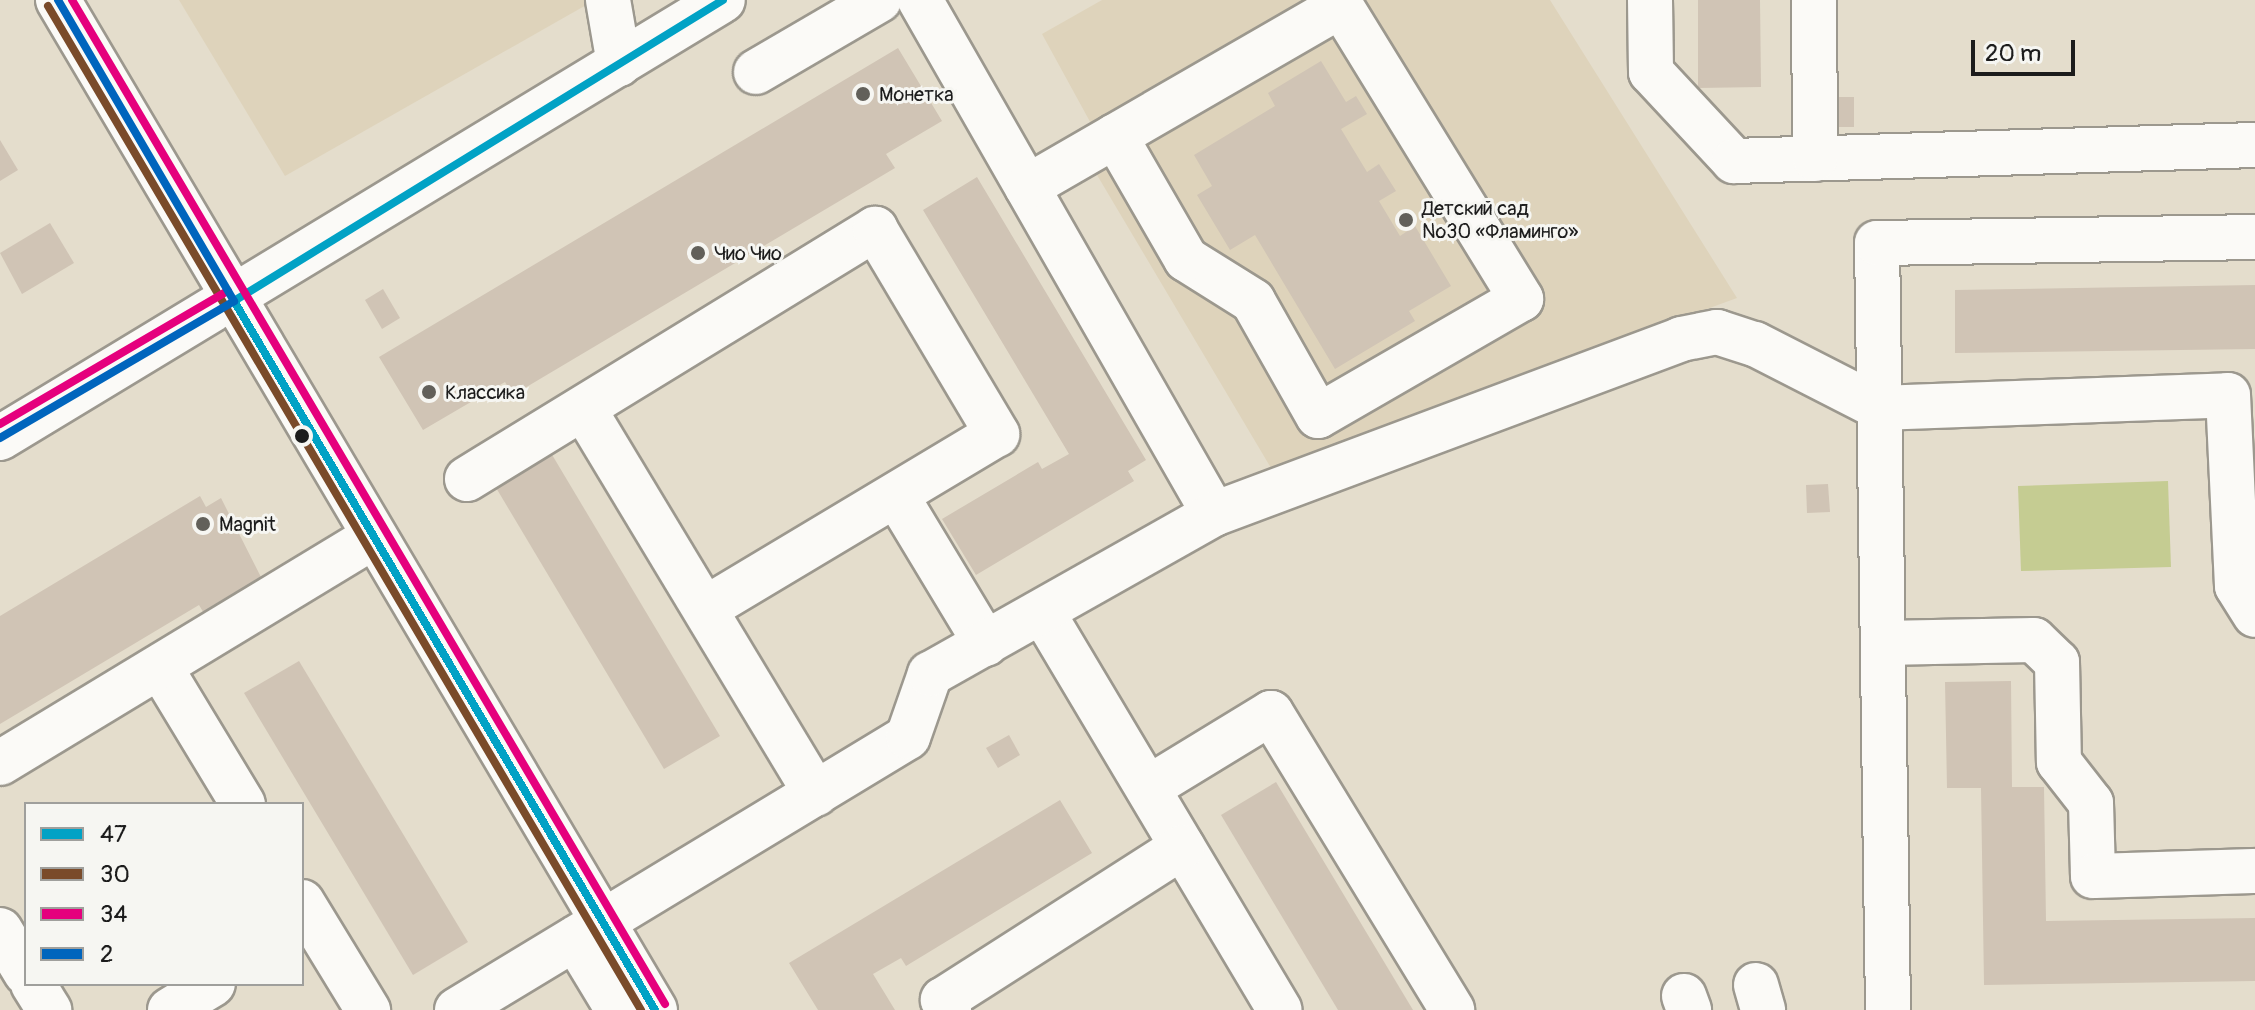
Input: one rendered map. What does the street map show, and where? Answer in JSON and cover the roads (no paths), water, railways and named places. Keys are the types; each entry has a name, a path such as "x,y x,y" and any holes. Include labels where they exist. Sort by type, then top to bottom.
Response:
{"street":[{"path":"58,0 371,538 589,931 618,1010"},
{"path":"608,0 619,64"},
{"path":"0,438 234,301 723,0"},
{"path":"756,72 879,0"},
{"path":"920,0 1214,514"},
{"path":"1650,0 1651,72 1734,161 2255,145"},
{"path":"1814,0 1815,159"},
{"path":"1027,187 1115,136 1341,6 1521,299 1318,416 1253,301 1186,259 1115,136"},
{"path":"467,479 585,411 875,229 997,434 705,609"},
{"path":"1888,1010 1877,243 2255,237"},
{"path":"457,1010 908,737 930,674 1214,514 1681,339 1717,332 1880,408 2228,395 2237,586 2255,615"},
{"path":"585,411 816,794"},
{"path":"896,495 986,644"},
{"path":"0,763 371,538"},
{"path":"1043,613 1280,1010"},
{"path":"1883,643 2034,640 2057,662 2059,762 2091,803 2093,876 2255,871"},
{"path":"160,667 242,802"},
{"path":"1148,788 1271,713 1452,1010"},
{"path":"949,1010 943,1000 1182,847"},
{"path":"306,918 368,1010"},
{"path":"0,930 24,970"},
{"path":"589,931 655,1010"},
{"path":"34,986 49,1010"},
{"path":"170,1010 210,986"}],"place":[{"name":"Монетка","path":"863,94"},
{"name":"Детский сад №30 «Фламинго»","path":"1406,220"},
{"name":"Чио Чио","path":"698,253"},
{"name":"Классика","path":"429,392"},
{"name":"Magnit","path":"203,524"}]}
